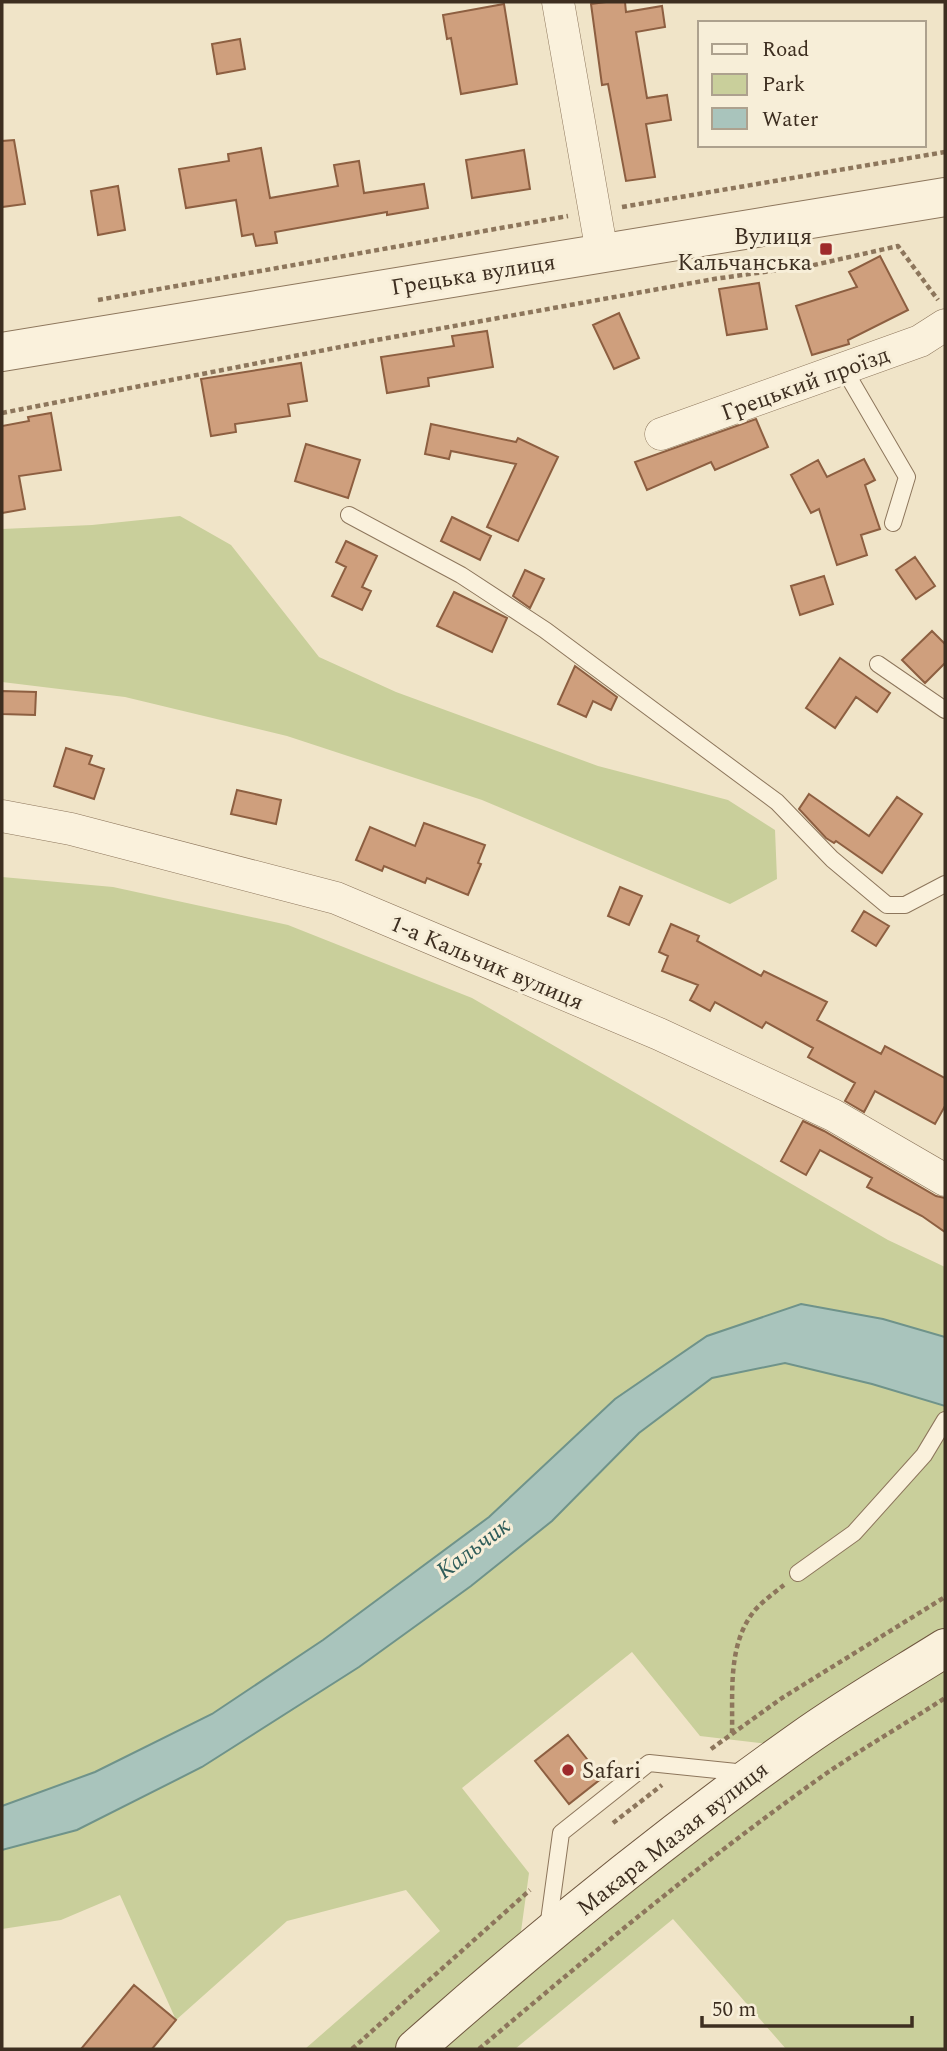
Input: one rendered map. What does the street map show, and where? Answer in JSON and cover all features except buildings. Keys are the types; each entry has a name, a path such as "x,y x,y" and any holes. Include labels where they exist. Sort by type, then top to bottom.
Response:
{"street":[{"path":"558,2 602,253"},
{"name":"Грецька вулиця","path":"2,352 945,197"},
{"name":"Грецький проїзд","path":"661,434 920,341 945,325"},
{"name":"1-а Кальчик вулиця","path":"2,816 71,829 336,898 670,1039 832,1115 945,1180"},
{"name":"Макара Мазая вулиця","path":"415,2049 547,1936 673,1836 803,1738 945,1648"}],"lane":[{"path":"844,369 907,477 893,523"},
{"path":"349,515 461,575 545,630 777,802 832,859 887,905 905,905 945,884"},
{"path":"878,664 945,710"},
{"path":"798,1573 854,1533 924,1455 944,1423"},
{"path":"547,1936 561,1833 649,1763 755,1774"}],"path":[{"path":"97,300 945,152"},
{"path":"2,413 371,341 714,279 814,265 898,246 945,309"},
{"path":"732,1733 733,1667 742,1630 755,1610 798,1573"},
{"path":"604,1830 782,1698 945,1597"},
{"path":"479,2049 573,1969 698,1869 826,1774 945,1698"},
{"path":"352,2049 554,1869"}],"green space":[{"path":"180,516 231,545 319,657 396,692 598,766 728,800 775,830 777,879 730,904 482,800 287,736 125,697 2,682 2,529 92,525"},
{"path":"2,877 113,887 288,925 472,998 888,1240 945,1267 945,1337 883,1319 801,1304 615,1399 489,1517 323,1640 212,1714 95,1773 2,1806"},
{"path":"784,1363 872,1384 945,1406 945,1636 776,1745 700,1736 632,1652 462,1788 529,1873 519,1946 399,2049 305,2049 440,1931 406,1890 287,1921 176,2020 120,1895 61,1920 2,1929 2,1850 77,1830 202,1767 359,1667 471,1586 552,1521 639,1433 712,1378"},
{"path":"945,1660 945,2049 786,2049 673,1919 515,2049 430,2049 679,1844"}],"water":[{"name":"Кальчик","path":"801,1304 883,1319 945,1337 945,1406 872,1384 785,1363 712,1378 639,1433 552,1521 471,1586 359,1667 202,1767 77,1830 2,1850 2,1806 95,1772 212,1714 323,1640 489,1517 615,1399 707,1336"}],"place":[{"name":"Вулиця Кальчанська","path":"826,249"},
{"name":"Safari","path":"568,1770"}]}
